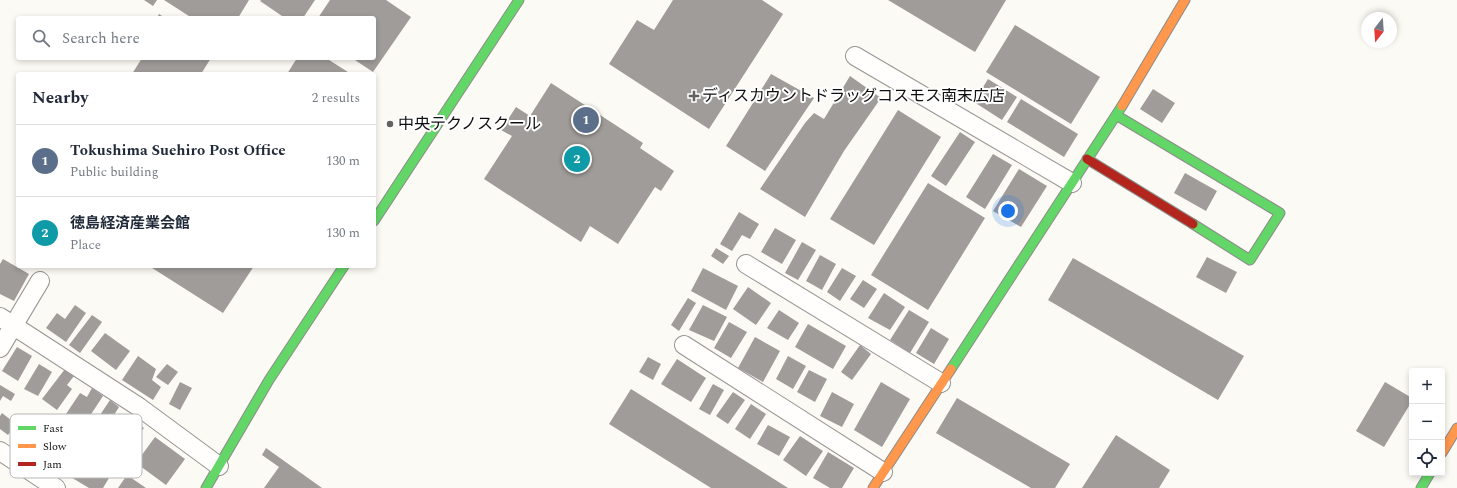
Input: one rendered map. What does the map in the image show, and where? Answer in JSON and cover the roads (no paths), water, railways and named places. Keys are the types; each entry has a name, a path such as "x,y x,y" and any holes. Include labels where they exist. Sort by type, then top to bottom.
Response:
{"street":[{"path":"376,218 519,0"},
{"path":"873,488 1116,115 1185,0"},
{"path":"855,56 1072,183"},
{"path":"1087,159 1250,260 1280,213 1116,115"},
{"path":"746,264 941,383"},
{"path":"206,488 269,380 343,268"},
{"path":"0,348 7,322 40,281"},
{"path":"7,322 139,407 219,466"},
{"path":"684,345 884,472"},
{"path":"1445,448 1457,428"},
{"path":"0,450 10,457"},
{"path":"1421,488 1428,476"},
{"path":"41,478 56,488"}],"place":[{"name":"ディスカウントドラッグコスモス南末広店","path":"694,96"},
{"name":"Tokushima Suehiro Post Office","path":"586,120"},
{"name":"中央テクノスクール","path":"390,124"},
{"name":"徳島経済産業会館","path":"577,159"}]}
